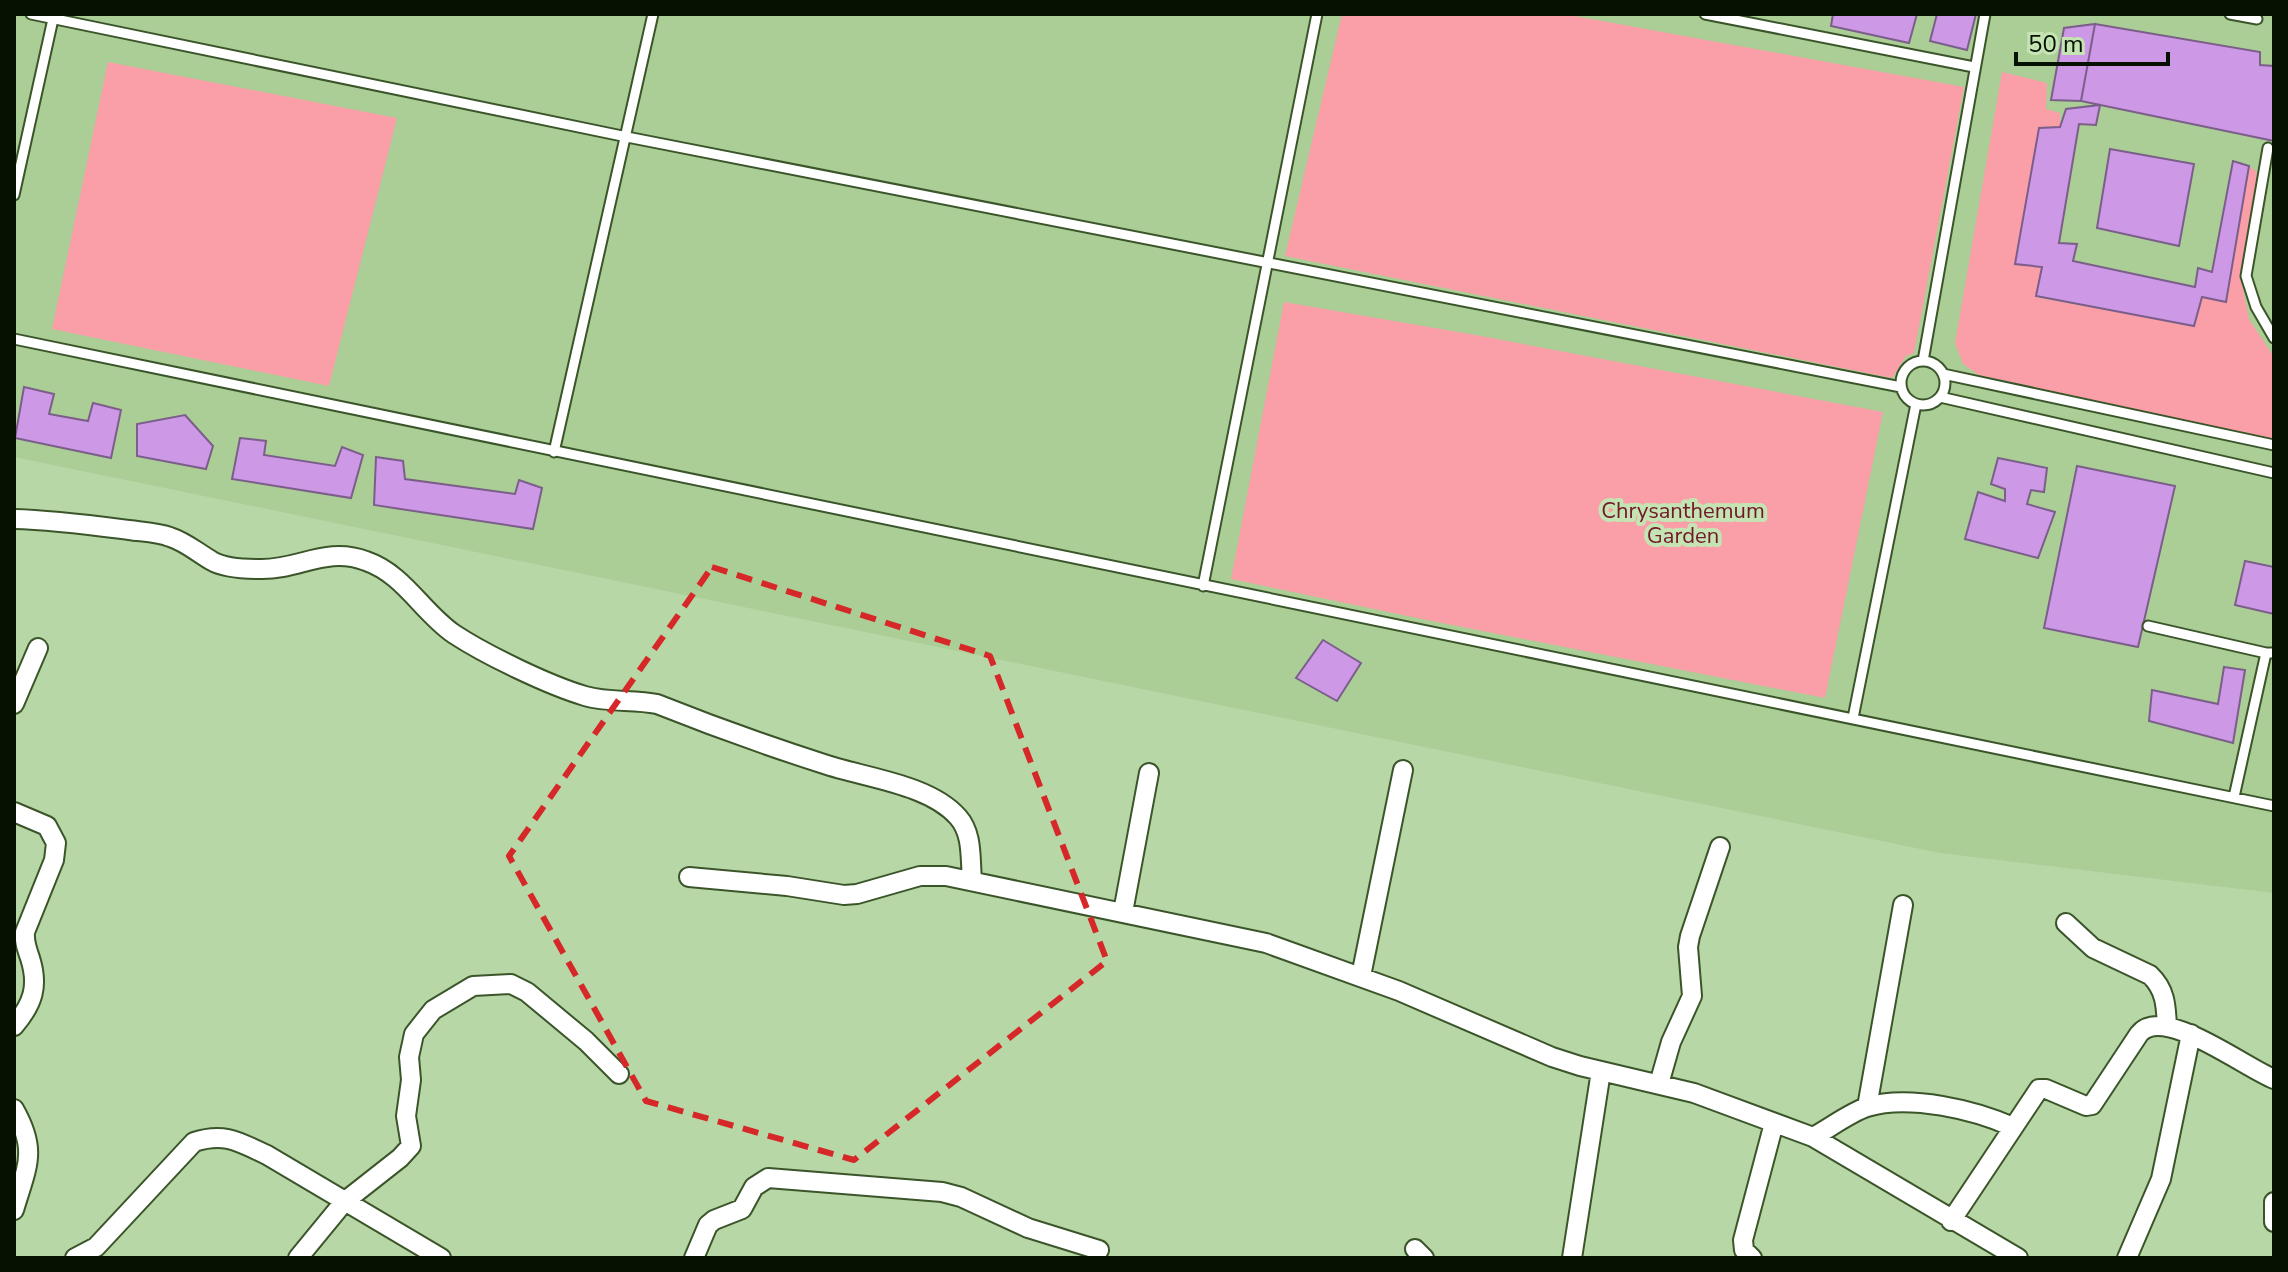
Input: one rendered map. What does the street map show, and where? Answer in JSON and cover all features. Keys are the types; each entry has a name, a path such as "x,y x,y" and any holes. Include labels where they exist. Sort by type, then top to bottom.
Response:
{"street":[{"path":"14,519 55,520 156,532 183,541 220,565 285,568 318,557 342,555 365,560 384,569 441,624 477,648 586,696 657,704 823,764 924,793 942,803 969,831 972,880"},
{"path":"14,704 38,648"},
{"path":"1361,976 1403,770"},
{"path":"1123,912 1149,773"},
{"path":"14,812 47,826 56,843 54,860 25,932 24,942 35,981 33,998 14,1026"},
{"path":"1659,1084 1671,1042 1692,996 1690,936 1720,847"},
{"path":"689,877 844,895 920,876 972,880 1266,943 1361,976 1552,1057 1694,1093 1813,1137 2018,1258"},
{"path":"1867,1107 1903,905"},
{"path":"2066,923 2093,948 2157,981 2165,998 2167,1027"},
{"path":"298,1258 344,1202 411,1146 406,1116 411,1080 409,1057 414,1034 433,1010 452,996 473,986 511,984 527,992 586,1041 619,1074"},
{"path":"1951,1221 2039,1089 2086,1106 2095,1103 2144,1028 2150,1025 2191,1034 2274,1079"},
{"path":"2127,1258 2161,1179 2191,1034"},
{"path":"1572,1258 1601,1071"},
{"path":"1813,1137 1867,1107 1889,1104 1941,1105 1991,1117 2013,1127"},
{"path":"14,1109 30,1142 28,1166 14,1210"},
{"path":"1752,1258 1744,1250 1743,1240 1774,1123"},
{"path":"75,1258 96,1247 194,1142 214,1136 238,1141 267,1155 441,1258"},
{"path":"694,1258 708,1225 742,1209 754,1187 768,1178 776,1177 815,1184 942,1192 961,1197 1028,1228 1099,1250"},
{"path":"2274,1202 2274,1222"}],"lane":[{"path":"31,14 627,137 1901,387"},
{"path":"554,452 653,14"},
{"path":"1203,586 1317,14"},
{"path":"1705,14 1974,67"},
{"path":"1923,361 1985,14"},
{"path":"2230,14 2257,19"},
{"path":"14,195 53,19"},
{"path":"2268,148 2246,276 2256,307 2274,338"},
{"path":"14,339 2274,806"},
{"path":"1943,374 1944,389 1940,397 1930,404 1916,404 1901,387 1906,368 1923,361 1933,364 1943,374 2274,445"},
{"path":"1940,397 2274,473"},
{"path":"1853,718 1916,404"},
{"path":"2148,626 2270,653 2234,797"}],"highlighted area":[{"path":"712,567 990,656 1107,961 854,1160 646,1101 509,856"}],"shaded area":[{"path":"14,14 2274,14 2274,893 1940,853 14,457"}],"green space":[{"path":"1342,14 1564,14 1964,87 1914,353 1906,356 1892,378 1285,256"},
{"path":"108,62 397,118 329,386 52,329"},
{"path":"2002,72 2047,83 2046,109 2060,113 2060,127 2016,264 2042,267 2036,297 2194,326 2202,297 2226,301 2249,166 2258,173 2241,280 2249,319 2274,357 2274,440 1979,375 1963,364 1955,343"},
{"name":"Chrysanthemum Garden","path":"1284,302 1883,412 1825,698 1231,579"}],"building":[{"path":"1833,14 1917,14 1909,43 1831,26"},
{"path":"1937,14 1976,14 1967,50 1930,41"},
{"path":"2095,24 2260,52 2260,65 2274,66 2274,141 2081,101"},
{"path":"2095,24 2081,101 2051,100 2064,28"},
{"path":"2100,105 2096,125 2079,124 2059,243 2077,244 2073,261 2195,287 2198,268 2212,272 2233,161 2249,166 2226,302 2202,297 2194,326 2036,296 2042,267 2015,264 2039,128 2060,127 2066,109"},
{"path":"2110,149 2194,164 2179,246 2097,228"},
{"path":"24,387 54,394 49,414 88,421 93,403 121,410 111,458 15,438"},
{"path":"185,415 213,446 206,469 137,456 137,424"},
{"path":"240,438 266,441 264,455 335,466 342,447 363,455 351,498 232,479"},
{"path":"376,457 403,461 405,479 515,494 519,480 542,488 533,529 374,505"},
{"path":"1998,458 2047,468 2044,492 2031,490 2027,504 2055,512 2038,558 1965,539 1978,492 2005,501 2005,489 1991,484"},
{"path":"2077,466 2175,486 2138,647 2044,628"},
{"path":"2245,561 2274,567 2274,614 2235,605"},
{"path":"1323,640 1361,663 1337,701 1296,678"},
{"path":"2224,667 2245,670 2233,743 2149,721 2152,690 2218,704"}]}
